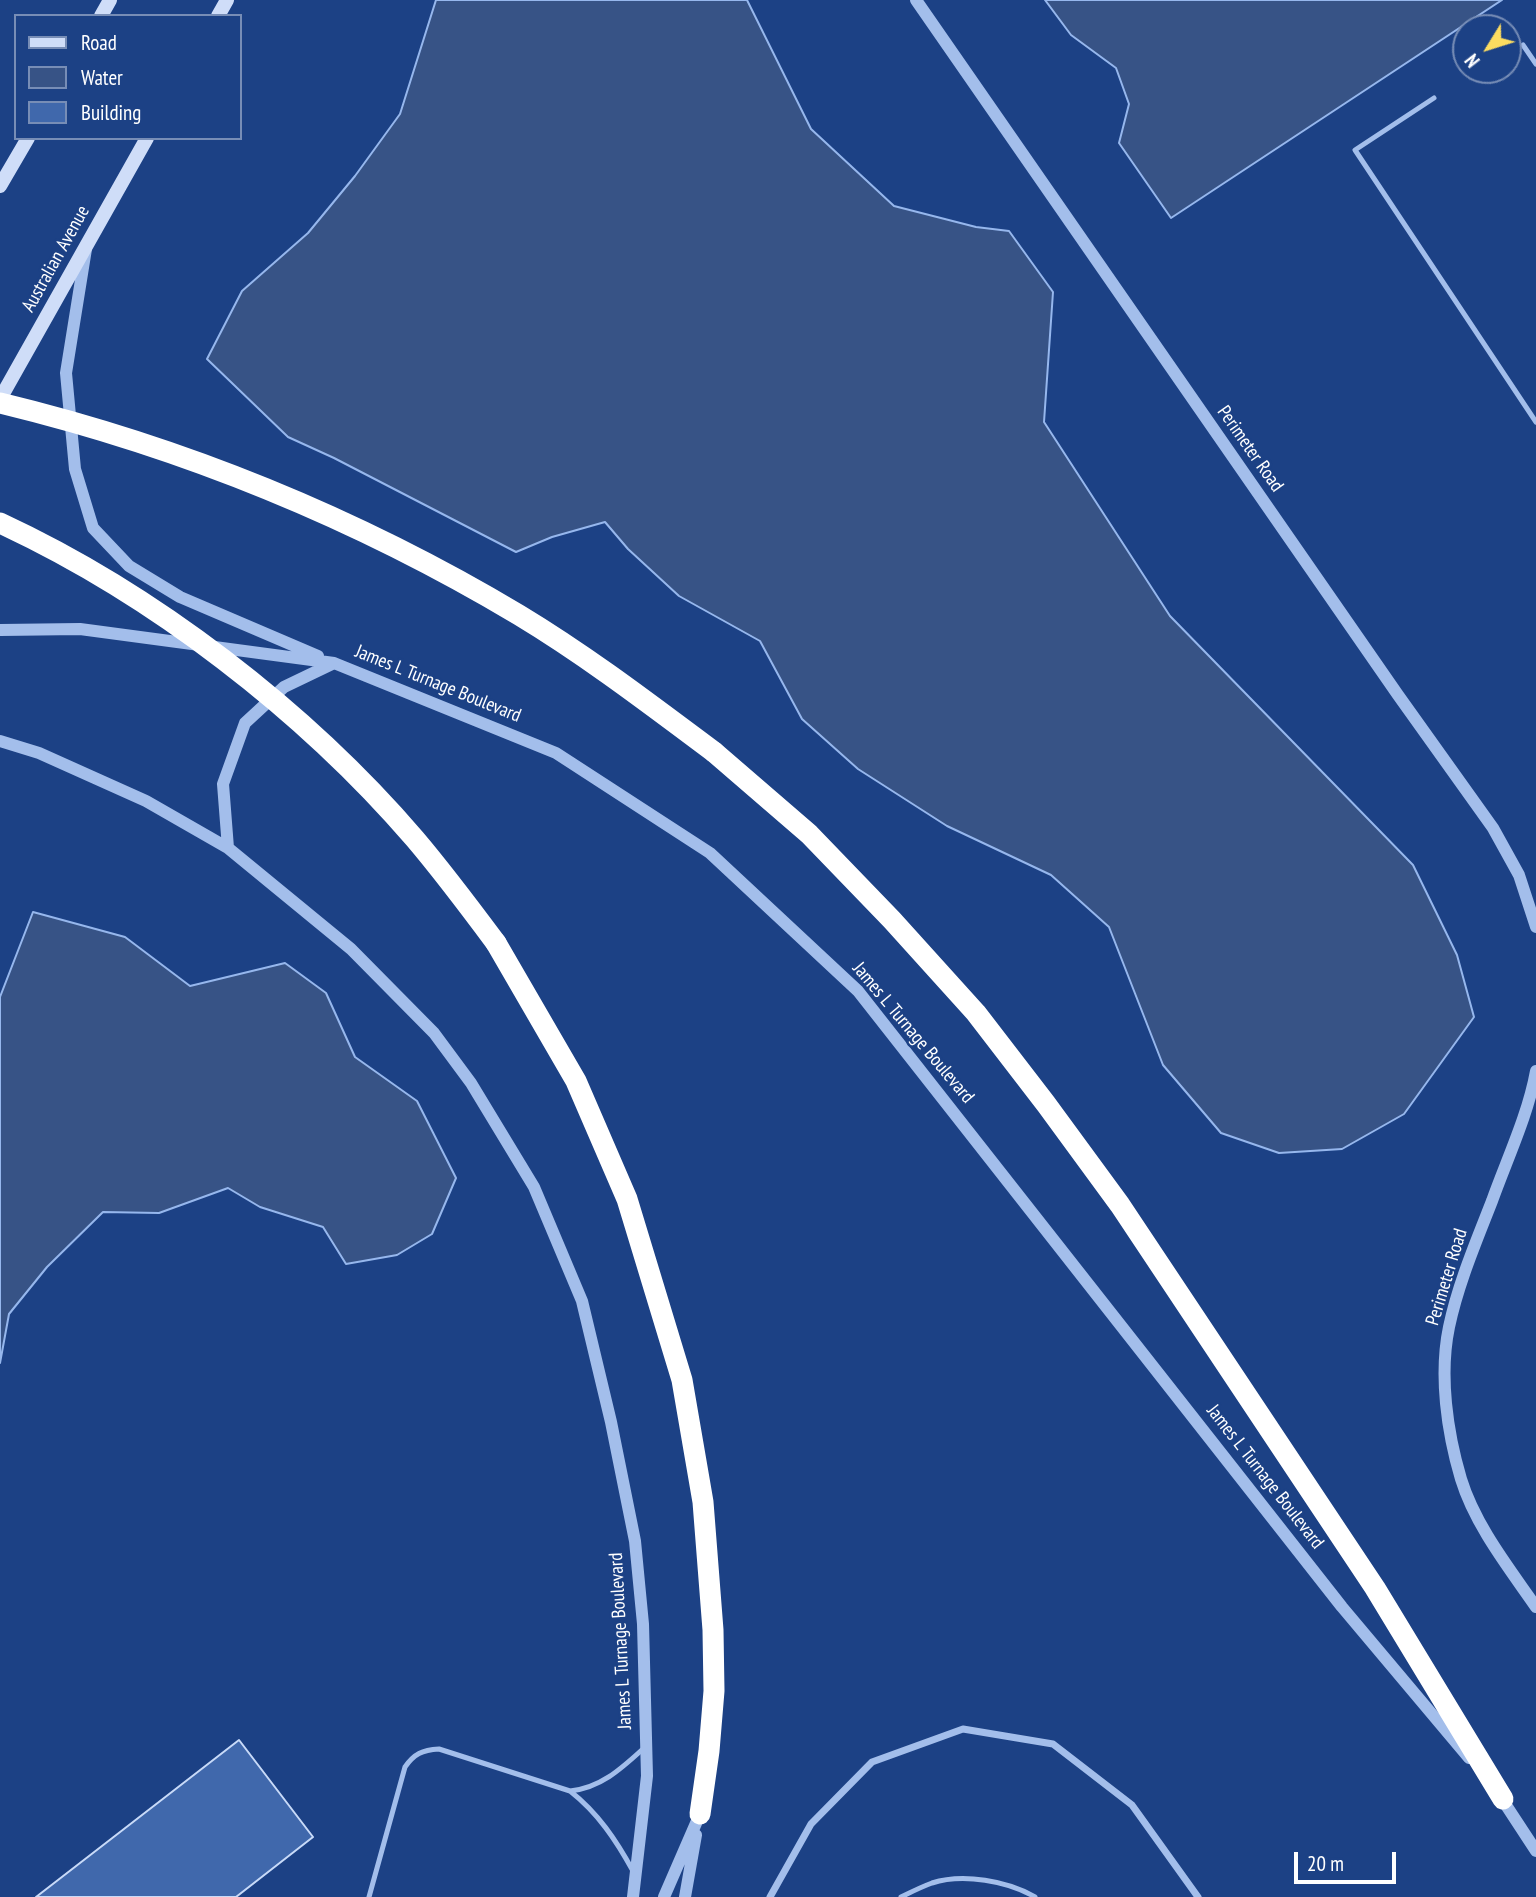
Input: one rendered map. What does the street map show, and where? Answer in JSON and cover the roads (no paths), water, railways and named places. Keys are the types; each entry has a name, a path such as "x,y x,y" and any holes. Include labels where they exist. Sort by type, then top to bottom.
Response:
{"highway":[{"path":"0,401 186,457 295,501 412,556 520,615 622,683 714,752 809,834 976,1013 1120,1205 1375,1588 1503,1799"},
{"path":"0,523 125,591 180,628 278,706 342,763 414,838 496,943 576,1081 627,1199 682,1380 703,1502 713,1630 714,1690 700,1814"}],"main road":[{"path":"0,186 27,140"},
{"name":"Australian Avenue","path":"0,401 146,140"}],"street":[{"name":"Perimeter Road","path":"916,0 1493,828 1519,875 1536,927"},
{"path":"88,242 65,373 75,470 93,528 129,566 180,597 334,663"},
{"name":"James L Turnage Boulevard","path":"0,630 80,629 334,663 556,753 710,853 858,991 1342,1607 1503,1799 1536,1851"},
{"path":"228,848 223,784 245,723 284,687 334,663"},
{"name":"James L Turnage Boulevard","path":"0,741 39,752 146,801 228,848 351,949 434,1033 471,1083 534,1188 582,1301 611,1422 635,1541 643,1624 646,1787 633,1897"},
{"name":"Perimeter Road","path":"1535,1603 1484,1528 1462,1480 1446,1399 1445,1357 1449,1327 1461,1283 1518,1131 1536,1071"},
{"path":"770,1897 811,1824 872,1762 963,1729 1053,1744 1132,1805 1198,1897"},
{"path":"664,1897 700,1814"},
{"path":"685,1897 700,1814"}],"lane":[{"path":"1523,45 1536,64"},
{"path":"1434,98 1355,150 1536,422"},
{"path":"570,1791 587,1789 604,1781 646,1746"},
{"path":"369,1897 405,1767 413,1755 425,1750 439,1749 570,1791 587,1804 606,1827 637,1878"},
{"path":"901,1897 934,1882 978,1878 1020,1888 1035,1897"}],"water":[{"path":"436,0 747,0 811,129 894,206 976,227 1009,231 1053,292 1044,422 1170,616 1413,865 1457,955 1474,1017 1404,1114 1342,1149 1279,1153 1221,1133 1163,1065 1109,927 1051,875 947,826 858,769 802,719 760,641 679,596 628,549 605,522 552,537 516,552 288,437 207,359 242,291 308,233 355,176 400,114"},
{"path":"1045,0 1502,0 1481,14 1452,14 1452,33 1171,218 1119,143 1129,104 1116,68 1071,35"},
{"path":"33,912 125,937 190,986 285,963 326,993 355,1057 417,1101 456,1178 432,1234 397,1255 346,1264 323,1227 260,1207 228,1188 159,1213 103,1212 47,1267 9,1314 0,1363 0,997"}]}
